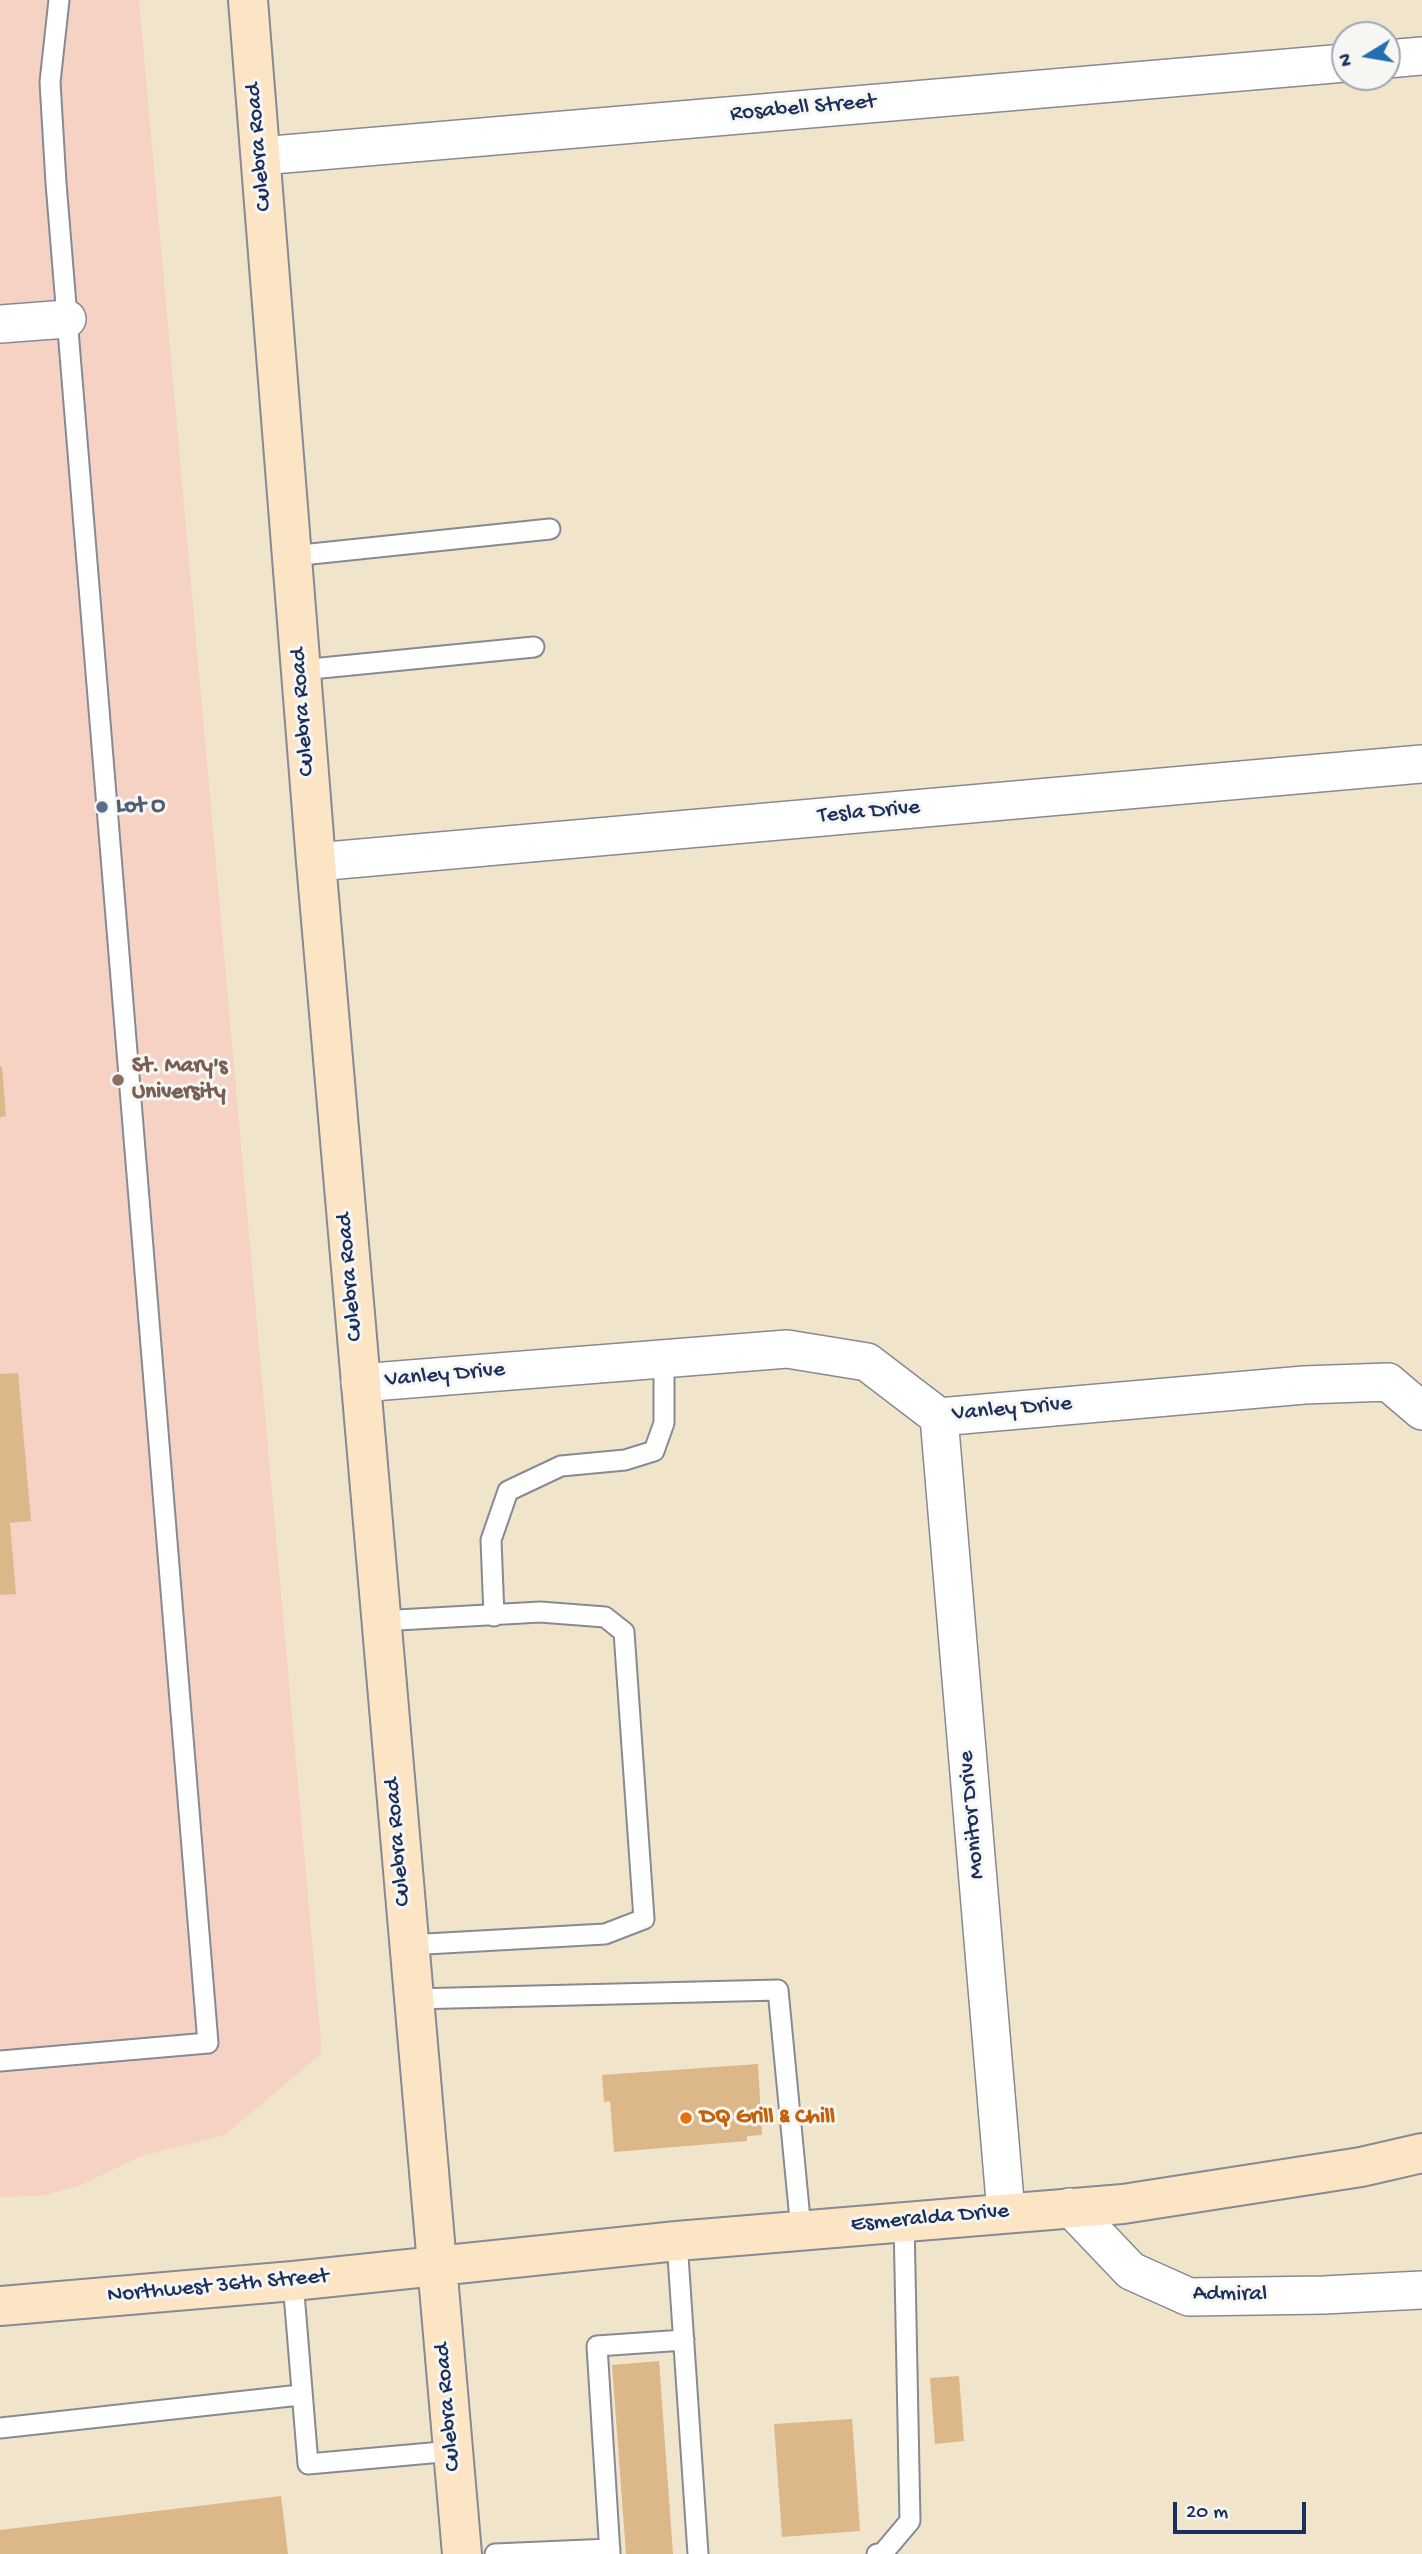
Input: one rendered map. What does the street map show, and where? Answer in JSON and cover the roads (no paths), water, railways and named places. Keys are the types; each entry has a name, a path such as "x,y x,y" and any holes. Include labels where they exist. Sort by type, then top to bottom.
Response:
{"main road":[{"name":"Culebra Road","path":"247,0 316,862 461,2554"},
{"name":"Esmeralda Drive","path":"436,2267 677,2241 1123,2204 1361,2167 1422,2153"},
{"name":"Northwest 36th Street","path":"0,2306 436,2267"}],"street":[{"path":"1401,58 1422,56"},
{"name":"Rosabell Street","path":"261,156 1331,64"},
{"path":"0,324 67,319"},
{"name":"Tesla Drive","path":"316,862 1422,764"},
{"name":"Vanley Drive","path":"360,1383 787,1349 867,1362 939,1417 1304,1385 1388,1382 1422,1411"},
{"name":"Monitor Drive","path":"939,1417 1006,2213"},
{"name":"Admiral","path":"1070,2207 1131,2272 1189,2297 1422,2290"}],"lane":[{"path":"0,2061 208,2043 67,319 50,82 59,0"},
{"path":"292,556 550,529"},
{"path":"301,670 534,647"},
{"path":"494,1616 491,1540 508,1491 561,1466 625,1460 653,1451 664,1423 664,1358"},
{"path":"380,1621 540,1612 605,1617 624,1632 643,1919 605,1934 408,1945"},
{"path":"412,1998 778,1990 800,2231"},
{"path":"877,2554 883,2553 910,2521 904,2221"},
{"path":"677,2241 698,2554"},
{"path":"293,2281 300,2395 308,2464 453,2451"},
{"path":"495,2554 610,2551 597,2346 684,2340"},
{"path":"0,2428 300,2395"}],"place":[{"name":"Lot O","path":"102,807"},
{"name":"St. Mary's University","path":"118,1080"},
{"name":"DQ Grill & Chill","path":"686,2118"}]}
